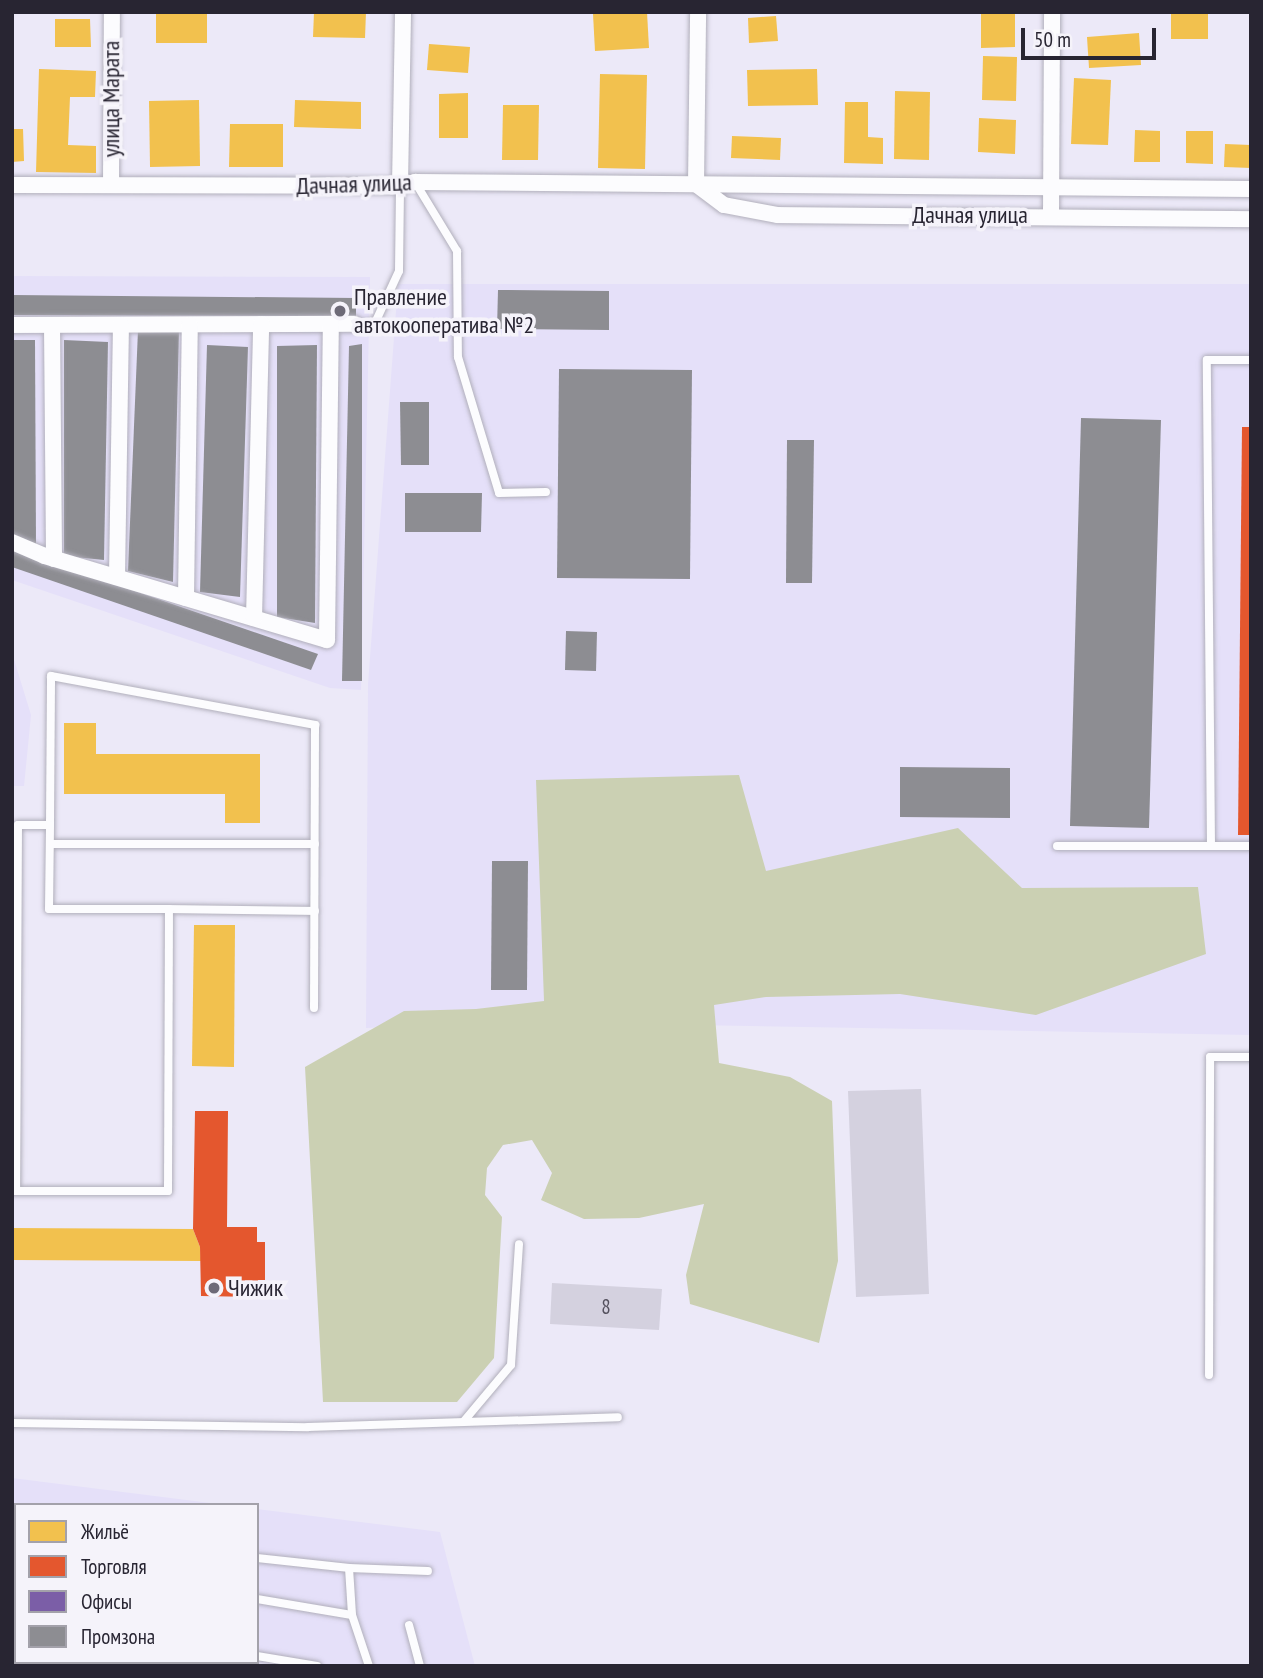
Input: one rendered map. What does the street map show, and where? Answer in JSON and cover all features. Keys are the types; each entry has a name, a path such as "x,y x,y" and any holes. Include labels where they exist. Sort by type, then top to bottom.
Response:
{"street":[{"name":"улица Марата","path":"111,12 111,185"},
{"path":"403,12 407,184"},
{"path":"696,184 698,12"},
{"path":"1051,215 1052,12"},
{"name":"Дачная улица","path":"12,185 696,184 1251,189"},
{"name":"Дачная улица","path":"696,184 724,205 778,215 1051,215 1251,219"},
{"path":"254,618 261,324"},
{"path":"12,542 54,559 327,640 331,324"},
{"path":"12,325 354,324"},
{"path":"52,325 54,559"},
{"path":"117,578 121,325"},
{"path":"186,598 190,325"}],"lane":[{"path":"354,324 375,323 399,271 407,184"},
{"path":"407,184 457,251 458,357 499,493 546,492"},
{"path":"1210,846 1207,360 1251,360"},
{"path":"314,1008 315,911 315,844 314,725 51,676 49,909 315,911"},
{"path":"50,825 18,825 14,1191 168,1191 169,909"},
{"path":"50,844 315,844"},
{"path":"1057,846 1251,846"},
{"path":"1209,1375 1210,1057 1251,1057"},
{"path":"464,1421 511,1365 519,1244"},
{"path":"12,1423 308,1426 618,1416"},
{"path":"259,1558 349,1568 428,1571"},
{"path":"349,1568 352,1615 369,1666"},
{"path":"259,1599 352,1615"},
{"path":"409,1625 420,1666"},
{"path":"259,1656 317,1666"}],"shaded area":[{"path":"12,276 370,277 361,690 330,688 12,580"},
{"path":"398,284 1251,284 1251,1035 522,1022 366,1028 368,684"},
{"path":"12,653 31,715 24,786 12,786"},
{"path":"12,1478 210,1503 14,1503 14,1664 259,1664 259,1509 440,1532 475,1666 12,1666"}],"green space":[{"path":"739,775 766,871 958,828 1022,888 1198,887 1206,954 1036,1015 900,994 766,997 714,1005 719,1063 790,1077 832,1101 838,1261 819,1343 690,1304 686,1275 704,1204 639,1218 584,1219 541,1200 552,1173 532,1140 503,1145 487,1168 485,1195 502,1217 494,1358 457,1402 323,1402 305,1067 404,1011 476,1009 544,1001 536,780"}],"building: Жильё":[{"path":"156,12 207,12 207,43 156,43"},
{"path":"314,12 366,12 365,38 313,37"},
{"path":"647,12 649,48 595,51 593,14"},
{"path":"981,12 1015,12 1015,47 981,48"},
{"path":"1171,12 1208,12 1208,39 1171,39"},
{"path":"776,16 778,41 749,43 748,18"},
{"path":"55,19 90,19 91,47 55,47"},
{"path":"1139,33 1141,65 1089,68 1087,37"},
{"path":"429,44 470,47 468,73 427,70"},
{"path":"983,56 1017,57 1016,101 982,100"},
{"path":"39,69 96,71 95,97 70,97 68,145 96,146 96,173 36,172"},
{"path":"817,69 818,105 748,106 747,70"},
{"path":"600,74 647,75 645,169 598,168"},
{"path":"1074,78 1111,80 1108,145 1071,144"},
{"path":"895,91 930,92 929,160 894,159"},
{"path":"468,93 468,138 439,138 439,94"},
{"path":"199,100 200,166 150,167 149,101"},
{"path":"295,100 361,102 361,129 294,127"},
{"path":"845,102 868,102 868,137 883,138 883,164 844,163"},
{"path":"503,105 539,105 538,160 502,160"},
{"path":"979,118 1016,120 1015,154 978,152"},
{"path":"230,124 283,124 283,167 229,167"},
{"path":"12,129 23,129 24,161 12,162"},
{"path":"1135,130 1160,131 1160,162 1134,162"},
{"path":"1186,131 1213,131 1213,164 1186,163"},
{"path":"732,136 781,138 780,160 731,158"},
{"path":"1225,144 1251,145 1251,168 1224,167"},
{"path":"64,723 96,723 96,754 260,754 260,823 225,823 225,794 64,794"},
{"path":"194,925 235,925 234,1067 192,1066"},
{"path":"12,1228 193,1229 200,1247 201,1261 12,1260"}],"building: Торговля":[{"path":"1242,427 1251,427 1251,835 1238,835"},
{"path":"195,1111 228,1111 227,1227 257,1227 257,1242 265,1242 265,1280 258,1280 257,1297 201,1296 200,1247 193,1229"}],"building: Офисы":[{"name":"Правление автокооператива №2","path":"333,306 346,307 347,316 333,315"}],"building: Промзона":[{"path":"498,290 609,291 609,330 497,329"},
{"path":"12,295 356,298 356,316 12,315"},
{"path":"138,330 179,330 173,582 128,571"},
{"path":"12,340 35,340 36,544 12,535"},
{"path":"64,340 108,342 104,560 64,556"},
{"path":"362,344 362,681 342,681 349,346"},
{"path":"207,345 248,347 240,597 200,592"},
{"path":"317,345 315,623 277,617 277,346"},
{"path":"559,369 692,370 690,579 557,578"},
{"path":"400,402 429,402 429,465 401,465"},
{"path":"1081,418 1161,420 1149,828 1070,826"},
{"path":"787,440 814,440 812,583 786,583"},
{"path":"405,493 482,493 481,532 405,532"},
{"path":"12,549 318,654 311,670 12,567"},
{"path":"566,631 597,632 596,671 565,670"},
{"path":"900,767 1010,768 1010,818 900,817"},
{"path":"492,861 528,861 527,990 491,990"}],"building: Прочее":[{"path":"921,1089 929,1294 856,1297 848,1091"},
{"path":"552,1283 662,1289 659,1330 550,1324"}],"place":[{"name":"Правление автокооператива №2","path":"340,311"},
{"name":"Чижик","path":"214,1288"}]}
